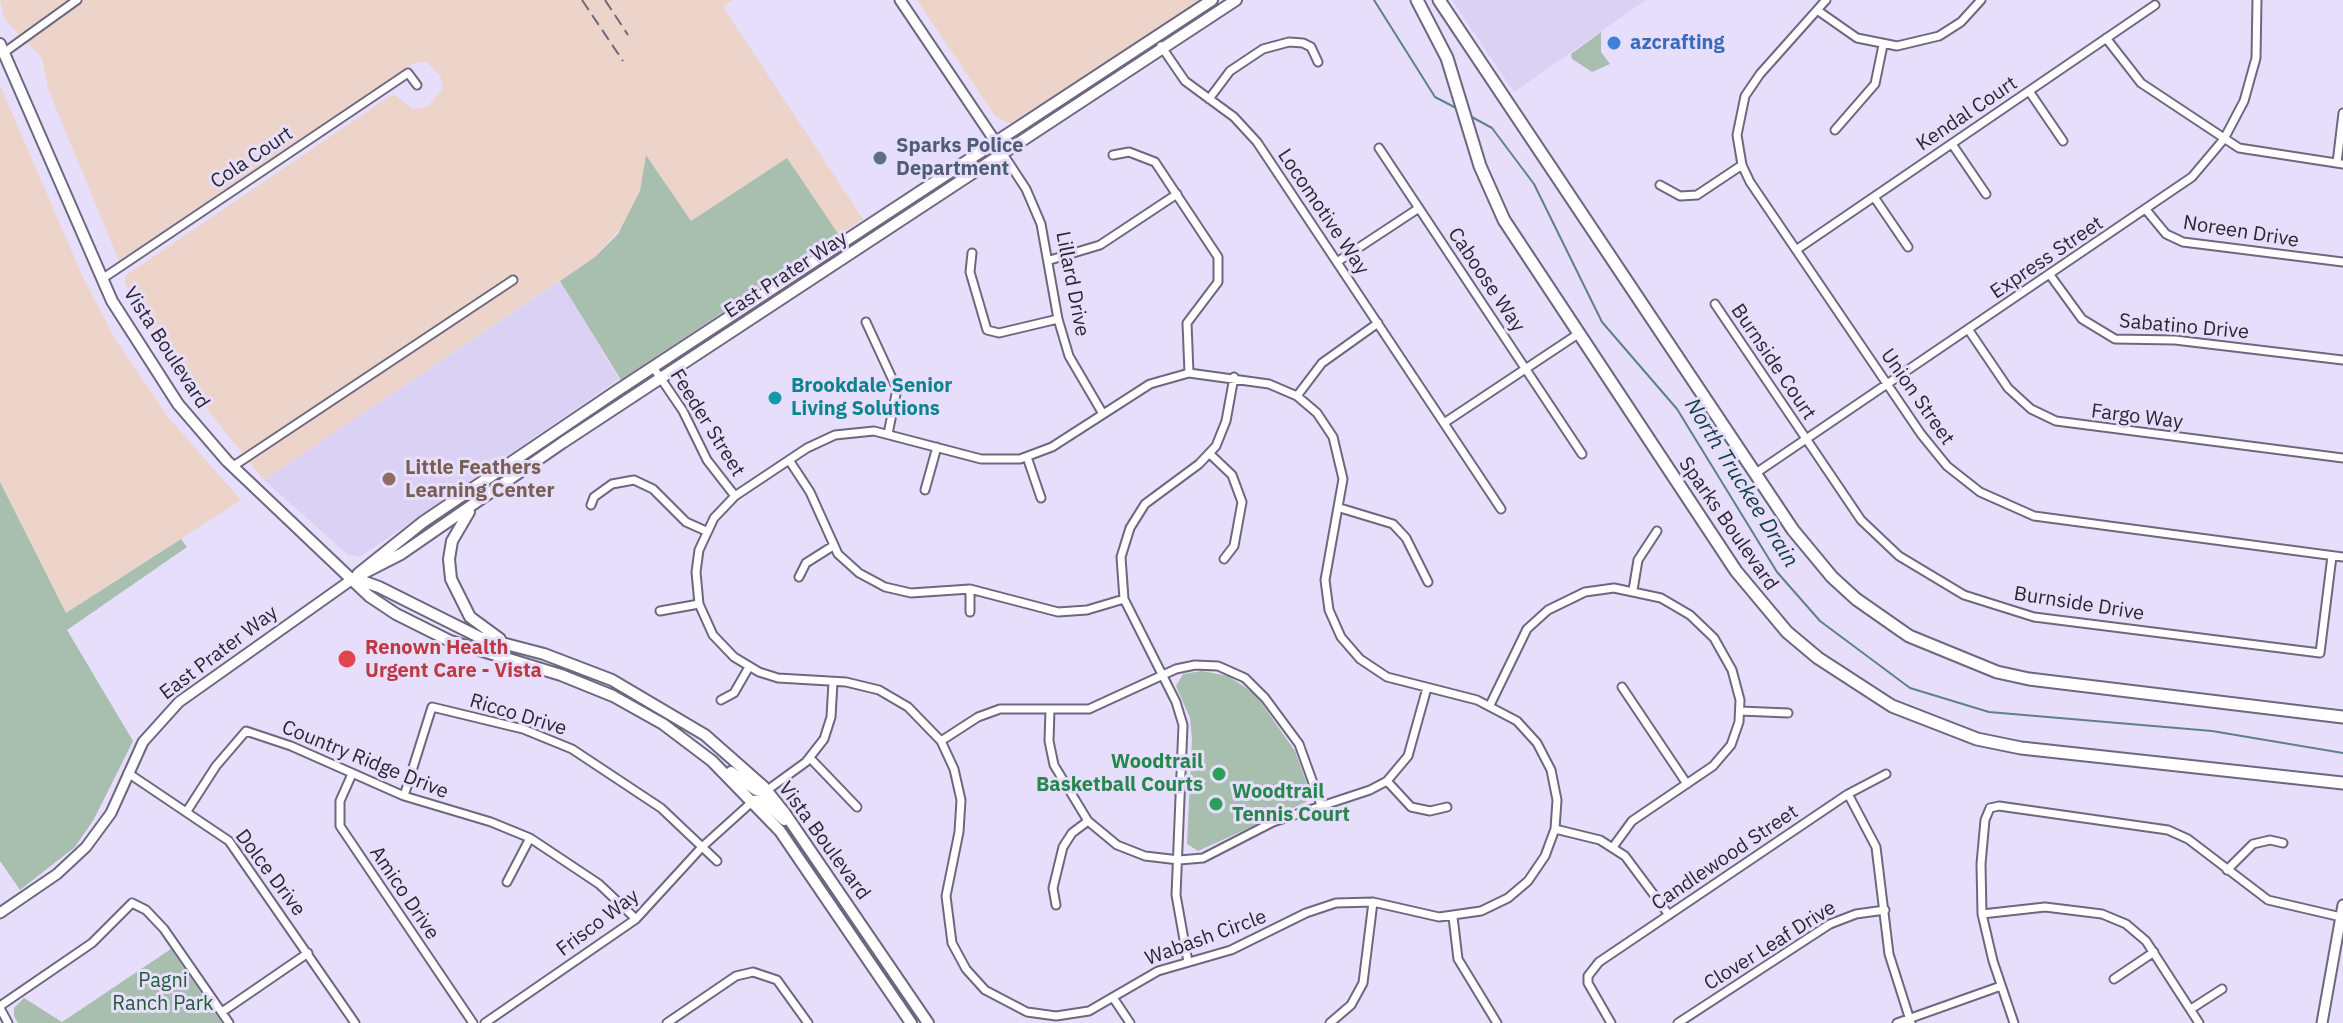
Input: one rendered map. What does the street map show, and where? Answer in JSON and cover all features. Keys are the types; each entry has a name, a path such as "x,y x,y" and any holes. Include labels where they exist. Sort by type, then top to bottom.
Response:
{"main road":[{"name":"East Prater Way","path":"354,578 423,522 653,367 1212,0"},
{"name":"East Prater Way","path":"354,578 401,554 661,378 1236,0"},
{"name":"Sparks Boulevard","path":"1417,0 1440,40 1469,134 1504,220 1744,582 1787,632 1847,680 1892,706 1977,739 2021,748 2343,783"},
{"path":"1439,0 1793,530 1832,577 1880,617 1941,652 2029,679 2343,717"},
{"name":"Vista Boulevard","path":"1,50 102,279 131,335 164,384 232,467 287,521 354,578 369,596 424,629 613,696 663,724 712,761 753,801 796,854 911,1023"},
{"path":"480,500 463,519 452,541 449,559 451,579 460,603 471,619 512,646"},
{"name":"Vista Boulevard","path":"354,578 379,587 451,625 573,663 641,694 705,735 766,791 803,838 928,1023"},
{"path":"712,761 756,790 766,791"},
{"path":"753,801 764,802 803,838"}],"street":[{"path":"1,50 77,0"},
{"name":"Lillard Drive","path":"900,0 1035,206 1050,260 1058,319 1077,374 1103,414"},
{"name":"Union Street","path":"1826,0 1760,74 1745,96 1737,135 1742,165 1796,250 1947,466 1980,492 2016,511 2055,521 2343,557"},
{"path":"1817,10 1844,32 1883,45 1912,44 1939,36 1961,22 1981,0"},
{"name":"Express Street","path":"1756,473 2147,211 2192,177 2224,139 2251,78 2258,36 2257,0"},
{"name":"Kendal Court","path":"1796,250 2155,5"},
{"name":"Locomotive Way","path":"1155,37 1185,81 1234,117 1257,142 1501,509"},
{"path":"2106,38 2141,83 2224,139 2257,153 2340,163 2343,113"},
{"path":"1209,99 1230,71 1263,49 1289,42 1303,43 1311,47 1318,62"},
{"path":"1835,130 1875,84 1883,45"},
{"name":"Cola Court","path":"102,279 408,73 417,85"},
{"path":"2029,91 2063,141"},
{"path":"1952,144 1986,194"},
{"name":"Caboose Way","path":"1379,148 1582,454"},
{"path":"1113,155 1129,152 1148,158 1214,249 1220,266 1214,289 1196,307 1187,323 1189,373"},
{"path":"1660,185 1680,196 1697,195 1742,165"},
{"path":"1050,260 1100,245 1177,194"},
{"path":"1874,197 1908,247"},
{"path":"1337,262 1419,208"},
{"name":"Noreen Drive","path":"2147,211 2166,234 2183,242 2343,262"},
{"path":"972,253 970,272 987,330 999,333 1058,319"},
{"name":"Sabatino Drive","path":"2050,275 2082,319 2115,339 2175,340 2343,360"},
{"path":"232,467 513,280"},
{"name":"Burnside Court","path":"1715,304 1804,438"},
{"path":"866,322 897,389 888,434"},
{"path":"1297,396 1322,363 1378,323"},
{"name":"Fargo Way","path":"1968,329 2019,400 2056,421 2343,458"},
{"path":"1444,423 1578,334"},
{"name":"Feeder Street","path":"653,367 707,460 735,496"},
{"name":"Wabash Circle","path":"1189,373 1269,384 1297,396 1326,425 1338,451 1343,479 1325,580 1334,624 1349,648 1373,669 1490,705 1517,721 1545,756 1555,786 1555,829 1545,856 1519,890 1495,906 1453,917 1423,914 1373,902 1320,907 1252,942 1158,971 1114,999 1072,1014 1041,1019 985,990 966,969 952,943 946,896 959,832 961,800 954,769 941,741 921,717 894,698 863,686 786,679 749,667 717,640 699,604 696,565 706,531 735,496 817,442 845,432 888,434 995,460 1027,457 1052,447 1150,384 1189,373"},
{"path":"1188,962 1176,895 1183,725 1124,599 1121,557 1137,515 1155,494 1210,454 1226,421 1234,377"},
{"name":"Burnside Drive","path":"1804,438 1861,520 1899,556 1953,590 2009,611 2320,653 2332,556"},
{"path":"925,490 937,447"},
{"path":"1210,454 1232,475 1242,502 1234,546 1224,559"},
{"path":"1027,457 1041,498"},
{"path":"789,460 810,492 833,546 859,573 885,587 911,593 970,589 1058,612 1087,610 1124,599"},
{"path":"591,505 594,497 609,485 634,480 653,489 686,522 706,531"},
{"path":"1340,508 1393,524 1406,538 1428,582"},
{"path":"1633,590 1638,560 1657,531"},
{"path":"799,577 806,563 833,546"},
{"name":"East Prater Way","path":"0,913 57,874 86,847 111,813 143,742 179,702 354,578"},
{"path":"970,589 970,612"},
{"path":"1490,705 1518,642 1548,610 1585,592 1633,590 1675,605 1709,632 1732,670 1740,711 1736,735 1723,757 1632,821 1613,847"},
{"path":"660,611 699,604"},
{"path":"941,741 978,717 1000,709 1089,709 1162,675 1188,666 1206,665 1230,670 1251,682 1299,744 1321,805"},
{"path":"721,700 734,693 749,667"},
{"path":"766,791 810,758 828,727 833,682"},
{"path":"1622,687 1687,784"},
{"path":"1050,710 1049,741 1054,765 1088,821 1117,845 1145,856 1179,860 1203,858 1273,822 1387,781 1408,756 1427,688"},
{"name":"Ricco Drive","path":"404,796 432,707 523,729 572,749 649,799 702,847"},
{"path":"1740,711 1788,713"},
{"name":"Country Ridge Drive","path":"187,811 216,766 246,731 291,746 404,796 491,822 530,838 599,884 636,919"},
{"path":"810,758 857,807"},
{"name":"Dolce Drive","path":"128,773 217,831 239,853 355,1023"},
{"name":"Amico Drive","path":"352,774 340,801 340,826 473,1023"},
{"name":"Candlewood Street","path":"1611,1023 1591,990 1588,976 1599,962 1848,794 1886,774"},
{"path":"1387,781 1411,807 1430,811 1447,807"},
{"path":"1848,794 1876,847 1894,975 1910,1021"},
{"name":"Frisco Way","path":"485,1023 636,919 702,847 753,801"},
{"path":"2014,1023 1982,914 1981,864 1988,806 2163,828 2188,839 2274,902 2341,917"},
{"path":"1056,905 1053,888 1063,847 1088,821"},
{"path":"1555,829 1585,835 1613,847 1635,865 1669,915"},
{"path":"507,882 530,838"},
{"path":"2227,870 2253,844 2265,840 2283,843"},
{"path":"702,847 717,861"},
{"path":"8,1023 0,1007 92,943 131,901 146,910 164,929 229,1023"},
{"path":"1330,1023 1351,1005 1363,983 1373,902"},
{"path":"2322,1023 2343,905"},
{"path":"1982,914 2045,907 2102,914 2136,931 2154,952 2199,1023"},
{"name":"Clover Leaf Drive","path":"1678,1023 1830,924 1856,914 1885,910"},
{"path":"1453,917 1458,959 1497,1023"},
{"path":"2114,979 2154,952"},
{"path":"222,1012 308,953"},
{"path":"667,1023 736,976 762,972 783,986 808,1023"},
{"path":"1897,1023 1910,1021 2001,986"},
{"path":"2191,1009 2222,989"},
{"path":"1114,999 1130,1023"}],"shaded area":[{"path":"0,0 733,0 723,7 863,219 839,235 787,158 691,221 647,156 640,191 627,221 595,257 264,480 169,362 125,284 125,276 390,96 395,95 413,109 427,107 443,88 440,75 426,62 414,63 119,261 48,89 42,58 4,19"},
{"path":"917,0 1202,0 1010,124 995,116"},
{"path":"1452,0 1646,0 1514,92"},
{"path":"0,85 82,275 115,339 168,417 241,500 66,613 0,482"},
{"path":"560,281 619,379 360,557 348,555 264,480"}],"green space":[{"path":"1601,32 1601,52 1610,64 1592,72 1572,59 1571,54"},
{"path":"646,155 691,221 787,158 839,235 621,380 560,281 595,257 618,234 640,191"},
{"path":"0,482 66,613 181,539 187,547 67,630 133,741 94,819 75,847 20,890 0,861"},
{"path":"1202,671 1228,676 1255,694 1295,751 1311,795 1306,802 1198,851 1187,844 1192,739 1190,718 1176,686 1183,674"},
{"name":"Pagni Ranch Park","path":"171,949 222,1023 18,1023 14,1016 14,1008 24,998 62,1022"}],"waterway":[{"name":"North Truckee Drain","path":"1374,0 1435,97 1458,109"},
{"name":"North Truckee Drain","path":"1470,116 1492,128 1534,184 1602,322 1677,409 1777,572 1820,621 1910,688 1989,712 2212,731 2343,753"}],"railway":[{"path":"582,0 623,61"},
{"path":"605,0 628,35"}],"place":[{"name":"azcrafting","path":"1614,43"},
{"name":"Sparks Police Department","path":"880,158"},
{"name":"Brookdale Senior Living Solutions","path":"775,398"},
{"name":"Little Feathers Learning Center","path":"389,479"},
{"name":"Renown Health Urgent Care - Vista","path":"347,659"},
{"name":"Woodtrail Basketball Courts","path":"1219,774"},
{"name":"Woodtrail Tennis Court","path":"1216,804"}]}
